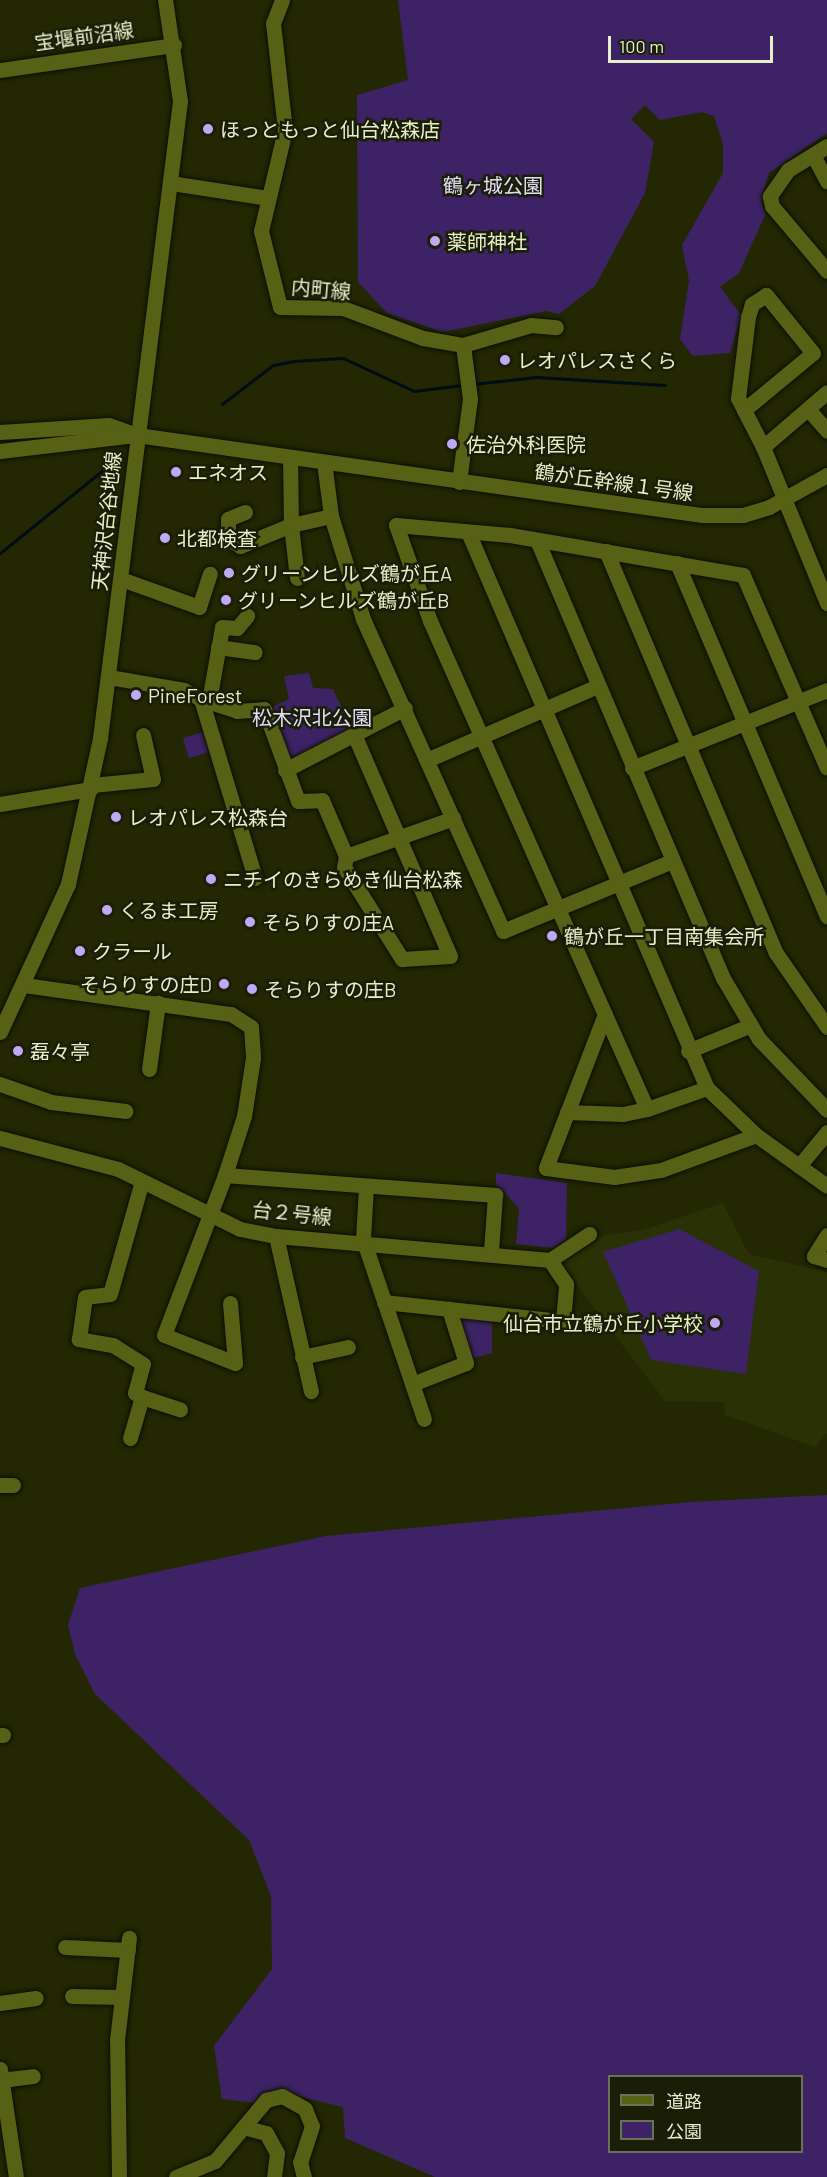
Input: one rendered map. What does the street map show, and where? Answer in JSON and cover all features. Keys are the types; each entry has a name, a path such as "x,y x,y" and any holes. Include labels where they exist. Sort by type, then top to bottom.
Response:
{"street":[{"name":"天神沢台谷地線","path":"0,1032 24,985 68,884 92,787 109,678 137,435 180,101 174,45 165,0"},
{"name":"内町線","path":"282,0 273,23 285,130 261,231 280,307 343,308 423,338 463,345 531,325 556,327"},
{"name":"宝堰前沼線","path":"0,70 174,45"},
{"path":"827,146 783,175 770,196 772,206 827,272"},
{"path":"813,155 827,182"},
{"path":"171,183 268,198"},
{"path":"744,410 813,353 766,295 752,304 738,366 736,386 744,410 762,447 827,603"},
{"path":"459,482 469,394 463,345"},
{"path":"762,447 827,392"},
{"path":"808,409 827,431"},
{"path":"0,432 109,425 137,435"},
{"path":"0,451 107,442 137,435"},
{"name":"鶴が丘幹線１号線","path":"137,435 702,515 743,515 783,500 827,475"},
{"path":"290,457 291,525 297,578"},
{"path":"324,462 331,516 363,619 429,759 503,931 672,861"},
{"path":"244,512 228,519 228,538 240,546 291,525 331,516"},
{"path":"647,1108 430,621 396,525 537,540 743,575 827,768"},
{"path":"468,532 541,710 688,1051 707,1088 756,1135 827,1186"},
{"path":"537,540 723,978 751,1025 827,1110"},
{"path":"606,551 776,953 827,1027"},
{"path":"677,563 741,721 827,917"},
{"path":"120,579 199,607 210,574"},
{"path":"247,616 237,628 222,627 205,700 255,878"},
{"path":"218,647 255,652"},
{"path":"109,678 184,690 237,711 264,709 298,801 322,800 346,856 344,867 355,888 402,958 450,956 354,734"},
{"path":"429,759 598,686"},
{"path":"632,768 741,721 827,690"},
{"path":"285,770 405,708"},
{"path":"0,804 92,787 153,779 143,735"},
{"path":"346,856 400,839 454,818"},
{"path":"24,985 231,1014 251,1027 253,1059 244,1116 212,1213 164,1335 236,1363 230,1303"},
{"path":"149,1069 158,1003"},
{"path":"605,1014 546,1168 583,1176 661,1170 756,1135"},
{"path":"688,1051 751,1025"},
{"path":"0,1084 51,1102 125,1111"},
{"path":"567,1112 623,1114 707,1088"},
{"path":"799,1166 827,1132"},
{"name":"台２号線","path":"0,1138 118,1169 212,1213 240,1229 276,1236 363,1239 491,1251 550,1260"},
{"path":"225,1175 495,1195 491,1251"},
{"path":"142,1181 110,1294 85,1297 79,1339 112,1345 143,1364 135,1393 180,1409"},
{"path":"366,1186 363,1239 424,1419"},
{"path":"384,1302 563,1321 566,1284 550,1260 589,1234"},
{"path":"827,1235 814,1256 827,1260"},
{"path":"276,1236 311,1391"},
{"path":"412,1384 466,1363 449,1309"},
{"path":"302,1357 348,1347"},
{"path":"130,1438 142,1397"},
{"path":"65,1947 129,1944 117,2040 119,2177"},
{"path":"72,1996 122,1997"},
{"path":"0,2003 36,1998"},
{"path":"16,2177 3,2110 1,2075 33,2076"},
{"path":"176,2177 215,2161 247,2128 266,2100 282,2096 305,2109 312,2126 300,2162 304,2177"},
{"path":"247,2128 266,2133 277,2153 274,2177"}],"shaded area":[{"name":"仙台市立鶴が丘小学校","path":"723,1203 749,1254 827,1272 827,1433 815,1447 725,1415 724,1402 665,1401 560,1263 605,1235 643,1230"}],"green space":[{"name":"鶴ヶ城公園","path":"398,0 827,0 827,133 769,173 761,199 765,215 739,273 720,287 741,315 730,353 693,356 680,339 689,281 682,245 723,173 723,144 714,116 702,112 660,120 645,105 631,119 654,142 645,193 595,286 559,314 546,311 443,332 387,313 358,282 357,95 408,80"},
{"name":"松木沢北公園","path":"309,673 313,688 333,689 352,730 294,759 286,756 270,708 289,699 284,676"},
{"path":"203,732 209,752 189,758 183,738"},
{"path":"496,1173 567,1183 566,1240 553,1248 516,1244 519,1208 496,1184"},
{"path":"679,1229 759,1271 746,1374 651,1360 603,1252"},
{"path":"455,1314 492,1319 492,1353 470,1359"},
{"path":"827,1495 827,2177 435,2177 345,2138 343,2107 294,2095 257,2103 222,2099 214,2046 272,1969 271,1896 249,1840 95,1694 75,1654 68,1625 80,1588 326,1536 690,1502"}],"waterway":[{"path":"222,404 273,365 293,361 343,358 414,391 463,385"},
{"path":"472,384 537,377 665,385"},
{"path":"0,553 109,465"}],"place":[{"name":"ほっともっと仙台松森店","path":"208,129"},
{"name":"薬師神社","path":"435,241"},
{"name":"レオパレスさくら","path":"505,360"},
{"name":"佐治外科医院","path":"452,444"},
{"name":"エネオス","path":"176,472"},
{"name":"北都検査","path":"165,538"},
{"name":"グリーンヒルズ鶴が丘A","path":"229,573"},
{"name":"グリーンヒルズ鶴が丘B","path":"226,600"},
{"name":"PineForest","path":"136,695"},
{"name":"レオパレス松森台","path":"116,817"},
{"name":"ニチイのきらめき仙台松森","path":"211,879"},
{"name":"くるま工房","path":"107,910"},
{"name":"そらりすの庄A","path":"250,922"},
{"name":"鶴が丘一丁目南集会所","path":"552,936"},
{"name":"クラール","path":"80,951"},
{"name":"そらりすの庄D","path":"224,984"},
{"name":"そらりすの庄B","path":"252,989"},
{"name":"磊々亭","path":"18,1051"},
{"name":"仙台市立鶴が丘小学校","path":"715,1323"}]}
